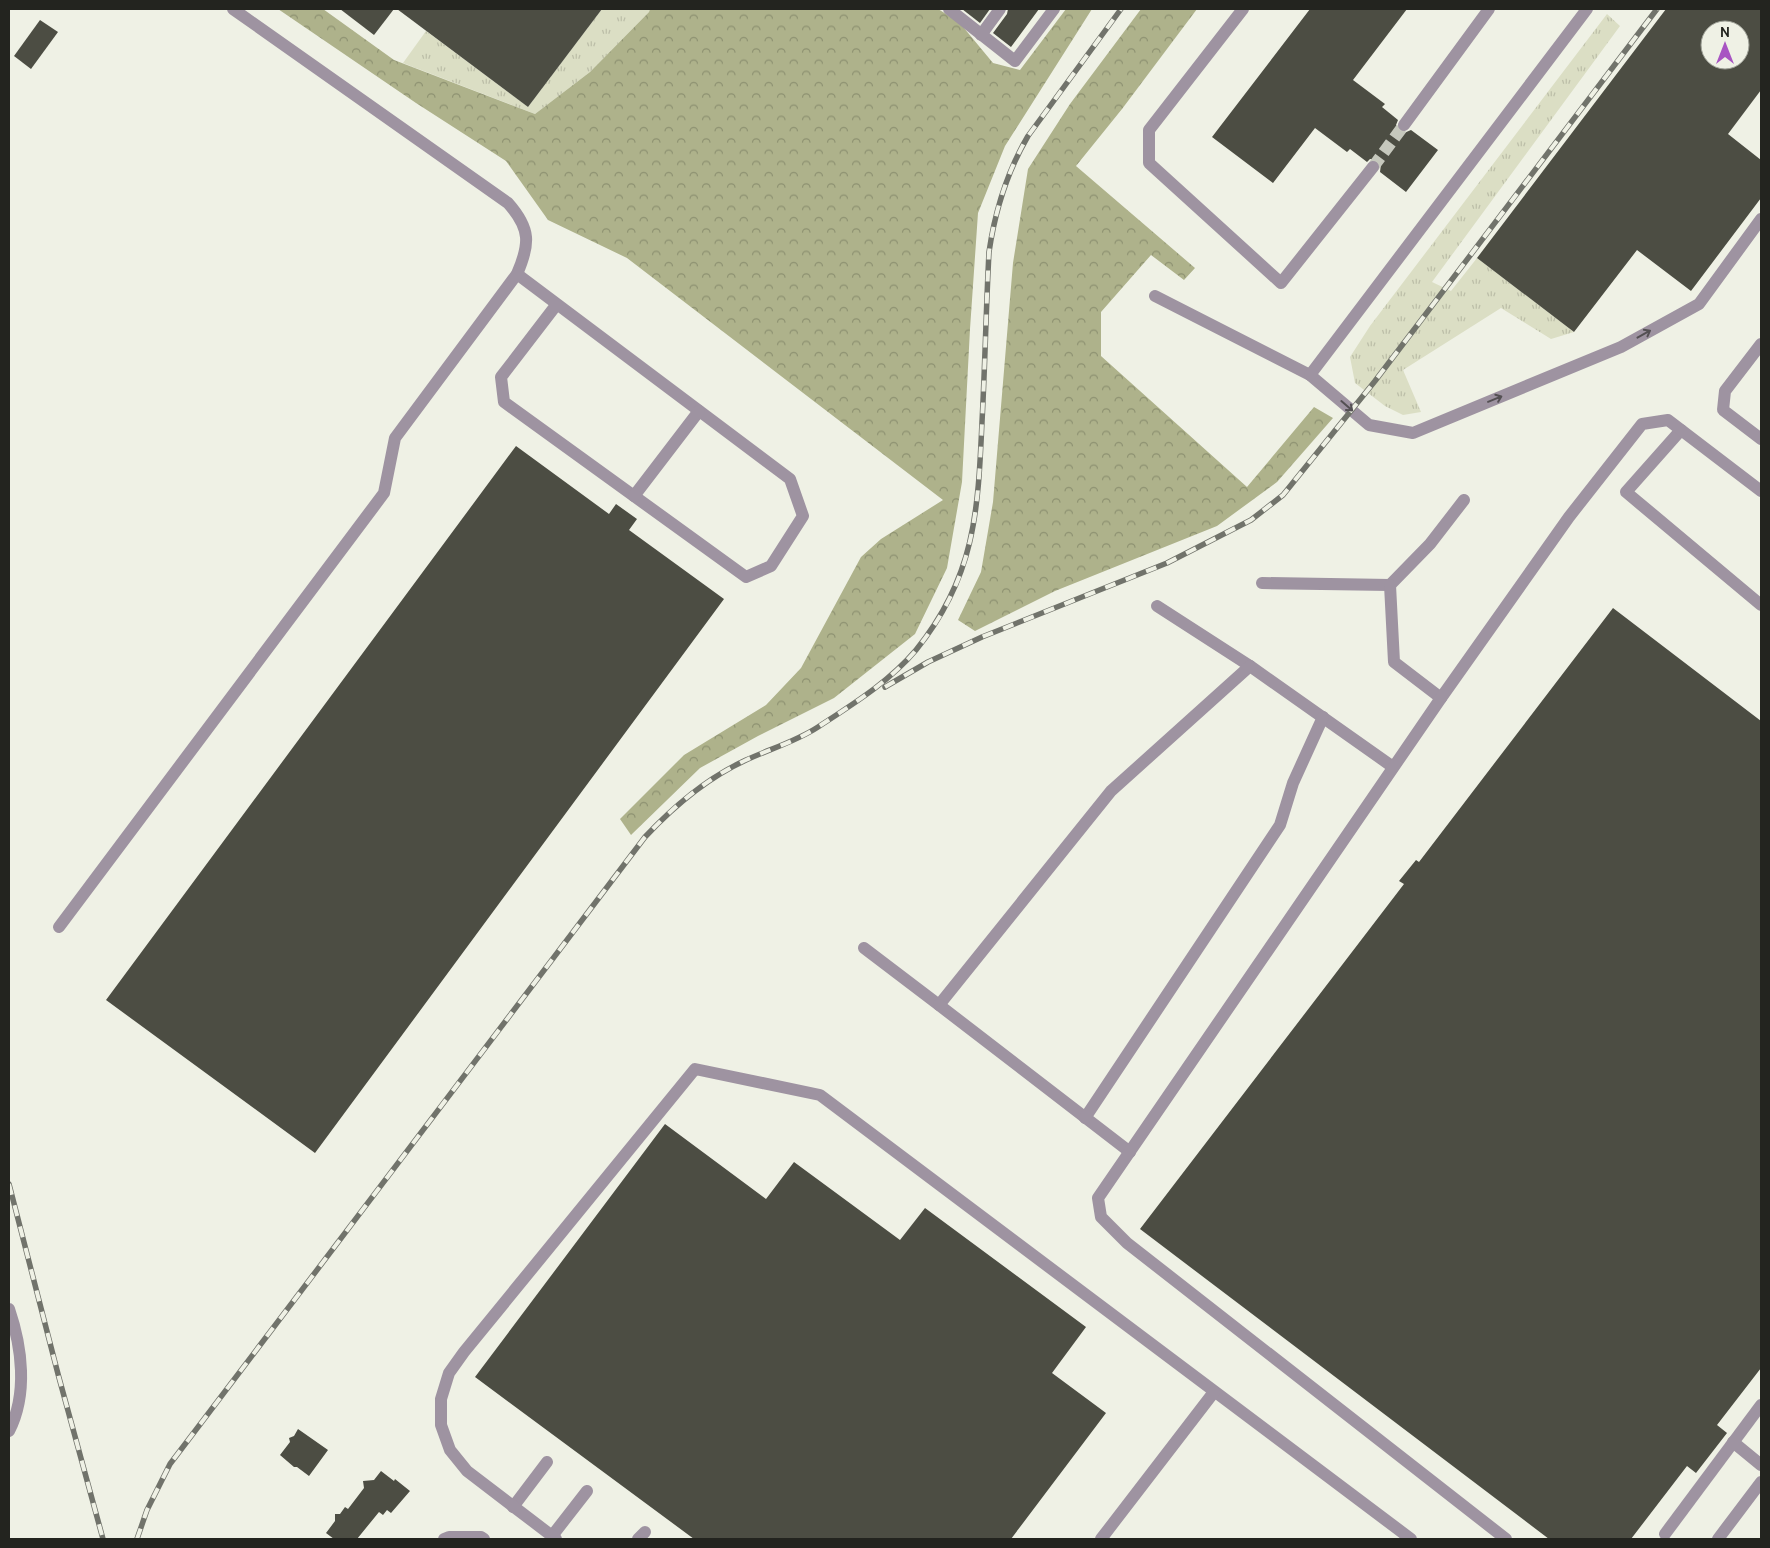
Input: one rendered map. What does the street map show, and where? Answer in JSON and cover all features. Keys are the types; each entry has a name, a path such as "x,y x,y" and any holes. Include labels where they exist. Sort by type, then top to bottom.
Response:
{"street":[{"path":"59,927 384,493 395,438 517,274 524,258 526,230 519,216 508,203 233,9"},
{"path":"948,9 1015,62 1054,9"},
{"path":"981,34 1000,9"},
{"path":"1243,9 1149,130 1149,163 1281,283 1373,167"},
{"path":"1404,125 1489,9"},
{"path":"1310,374 1587,9"},
{"path":"1155,296 1310,374 1370,425 1413,433 1621,347 1699,304 1761,219"},
{"path":"517,274 557,304 699,412 790,479 803,516 771,566 746,577 504,402 501,377 557,304"},
{"path":"1761,344 1725,391 1723,410 1761,438"},
{"path":"634,496 699,412"},
{"path":"1506,1539 1127,1243 1100,1217 1098,1198 1441,698 1569,517 1642,424 1668,420 1761,491"},
{"path":"1681,430 1626,492 1761,604"},
{"path":"1262,583 1390,585 1430,544 1464,500"},
{"path":"1390,585 1394,662 1441,698"},
{"path":"1157,606 1250,666 1393,767"},
{"path":"940,1005 1110,791 1250,666"},
{"path":"1085,1118 1280,825 1293,783 1323,717"},
{"path":"864,948 1130,1152"},
{"path":"587,1491 554,1538 466,1471 450,1450 441,1425 441,1399 449,1374 464,1352 695,1069 820,1095 1410,1539"},
{"path":"9,1309 19,1351 21,1389 14,1422 9,1431"},
{"path":"1100,1539 1214,1392"},
{"path":"1665,1537 1761,1405"},
{"path":"1733,1442 1761,1465"},
{"path":"514,1507 547,1462"},
{"path":"1718,1539 1761,1482"},
{"path":"444,1539 449,1537 481,1537 484,1539"}],"green space":[{"path":"278,9 323,9 394,60 535,114 590,72 650,9 938,9 959,22 993,63 1020,70 1066,9 1092,9 1005,146 978,213 962,482 947,568 915,634 834,698 758,736 700,768 631,835 620,819 684,755 766,705 801,668 861,557 881,539 943,500 627,258 548,220 506,161 416,103"},
{"path":"602,9 650,9 590,72 535,114 403,63 426,31 528,107"},
{"path":"1141,9 1197,9 1122,109 1076,166 1195,268 1184,280 1151,255 1101,312 1101,356 1247,487 1314,407 1333,418 1277,482 1217,526 1055,591 975,631 958,620 981,572 993,502 1013,263 1028,169 1070,104"},
{"path":"1607,14 1620,26 1432,282 1451,291 1477,258 1574,332 1551,339 1501,308 1403,370 1421,412 1403,415 1385,406 1355,383 1350,357 1370,326"}],"building":[{"path":"340,9 394,9 374,35"},
{"path":"397,9 602,9 528,107"},
{"path":"962,9 990,9 980,23"},
{"path":"1008,9 1039,9 1011,47 993,33 1007,14"},
{"path":"1310,9 1407,9 1353,80 1385,104 1382,107 1398,120 1396,125 1399,131 1404,133 1411,130 1438,150 1406,192 1380,172 1381,164 1378,160 1370,159 1367,162 1350,149 1347,152 1315,128 1273,183 1212,137"},
{"path":"1666,9 1761,9 1761,90 1728,134 1761,160 1761,198 1691,291 1637,250 1574,332 1477,258"},
{"path":"40,20 58,32 31,69 14,56"},
{"path":"516,446 609,514 616,504 637,519 629,530 724,599 315,1153 106,1000"},
{"path":"1613,608 1761,721 1761,1368 1717,1425 1727,1433 1696,1473 1687,1466 1631,1539 1549,1539 1140,1229 1404,884 1399,881 1416,860 1419,862"},
{"path":"665,1124 766,1199 794,1162 900,1240 925,1208 1086,1327 1052,1373 1106,1413 1011,1539 694,1539 475,1377"},
{"path":"298,1429 328,1450 309,1476 297,1467 294,1467 280,1455 290,1442 289,1438 294,1436"},
{"path":"381,1471 410,1491 391,1513 387,1510 383,1515 379,1512 357,1539 334,1539 326,1533 335,1521 335,1514 340,1514 345,1507 348,1509 364,1488 363,1481 374,1480"}],"tunnel":[{"path":"1373,167 1404,125"}],"railway":[{"path":"137,1539 147,1510 170,1464 645,837 679,804 718,775 746,760 810,732 870,692 905,662 936,623 951,596 962,570 975,514 980,455 989,252 998,207 1008,178 1028,136 1121,9"},
{"path":"885,687 928,662 982,637 1167,563 1251,520 1283,495 1375,381 1657,9"},
{"path":"9,1184 103,1539"}]}
